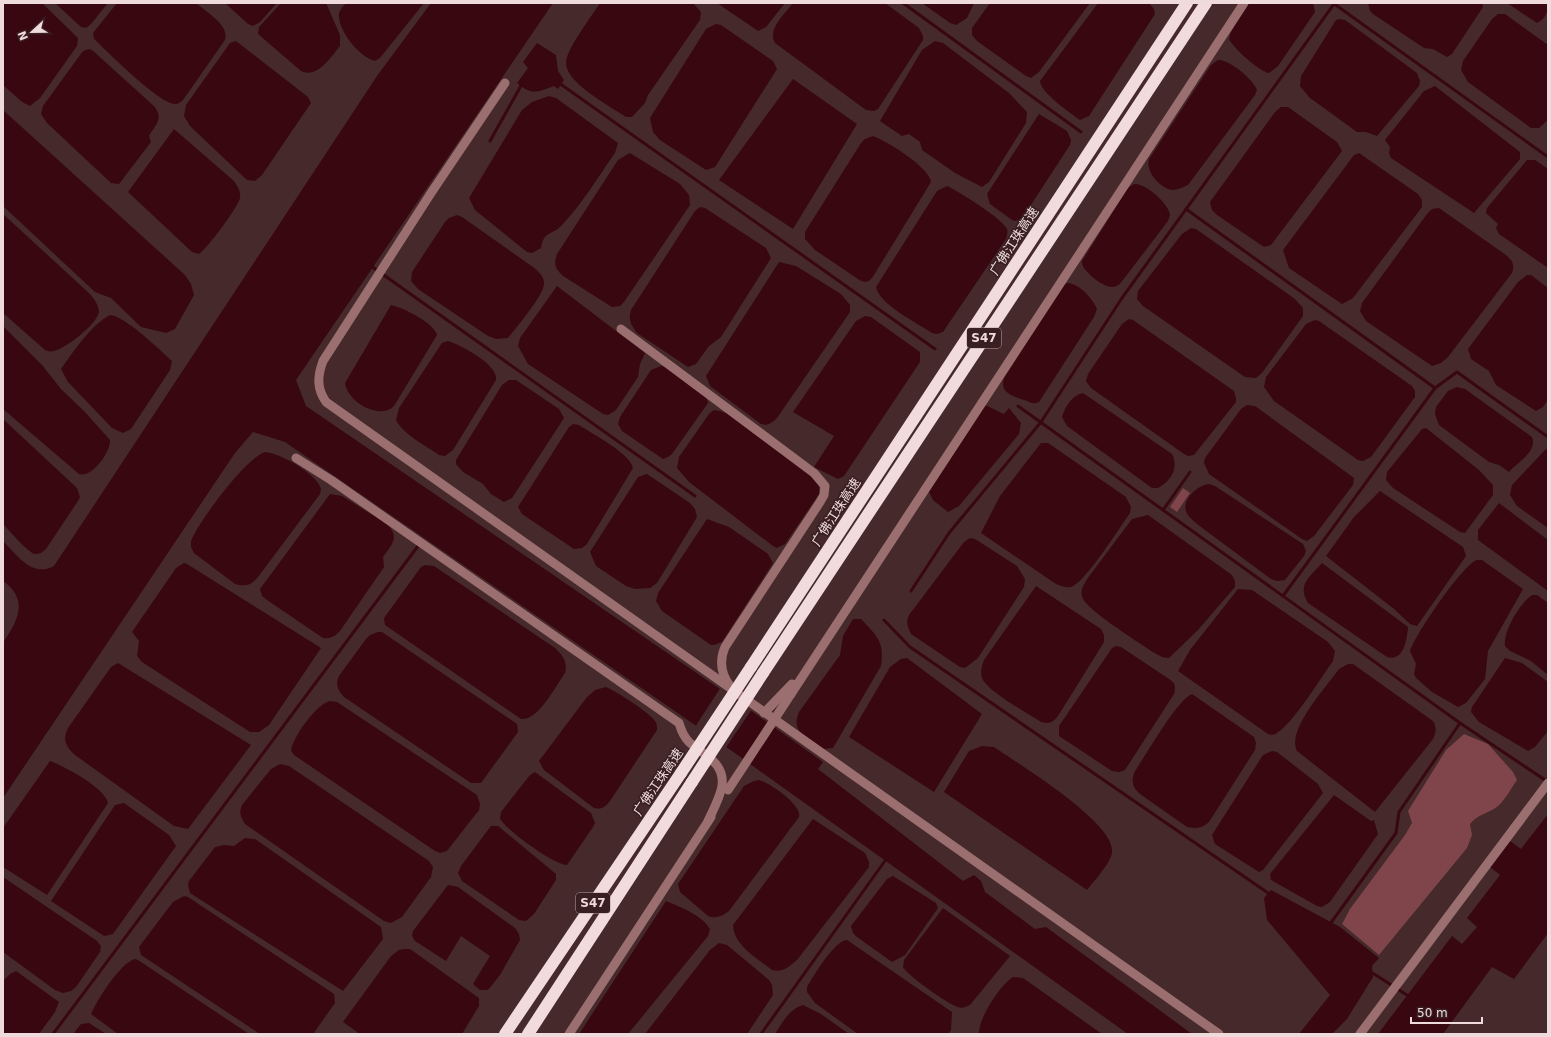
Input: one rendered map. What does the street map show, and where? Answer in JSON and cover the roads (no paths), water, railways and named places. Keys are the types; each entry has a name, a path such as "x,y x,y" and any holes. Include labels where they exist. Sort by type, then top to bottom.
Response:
{"highway":[{"name":"广佛江珠高速","path":"505,1034 751,668 1187,3"},
{"name":"S47","path":"528,1034 763,673 1206,3"}],"street":[{"path":"569,1034 1244,3"},
{"path":"505,83 383,267 323,361 319,374 318,386 326,402 1220,1034"},
{"path":"621,329 814,473 824,486 824,495 820,502 722,653 722,668 726,681 735,692"},
{"path":"296,458 331,480 679,723 682,733 689,742 716,763 722,774 722,787 708,821"},
{"path":"764,713 809,667"},
{"path":"1360,1034 1548,783"}],"waterway":[{"path":"903,3 1081,132"},
{"path":"1333,3 1548,157"},
{"path":"911,591 949,533 1041,422 1122,298 1334,4"},
{"path":"559,83 935,349"},
{"path":"490,141 522,84"},
{"path":"1186,209 1435,388"},
{"path":"371,266 695,496"},
{"path":"1283,596 1435,388 1457,372 1548,437"},
{"path":"1018,406 1460,723 1548,782"},
{"path":"1163,510 1190,472"},
{"path":"53,1034 418,546"},
{"path":"884,620 910,647 1271,895"},
{"path":"1330,924 1396,833 1399,812 1460,723"},
{"path":"761,1034 887,858"},
{"path":"1371,972 1410,997"}]}
